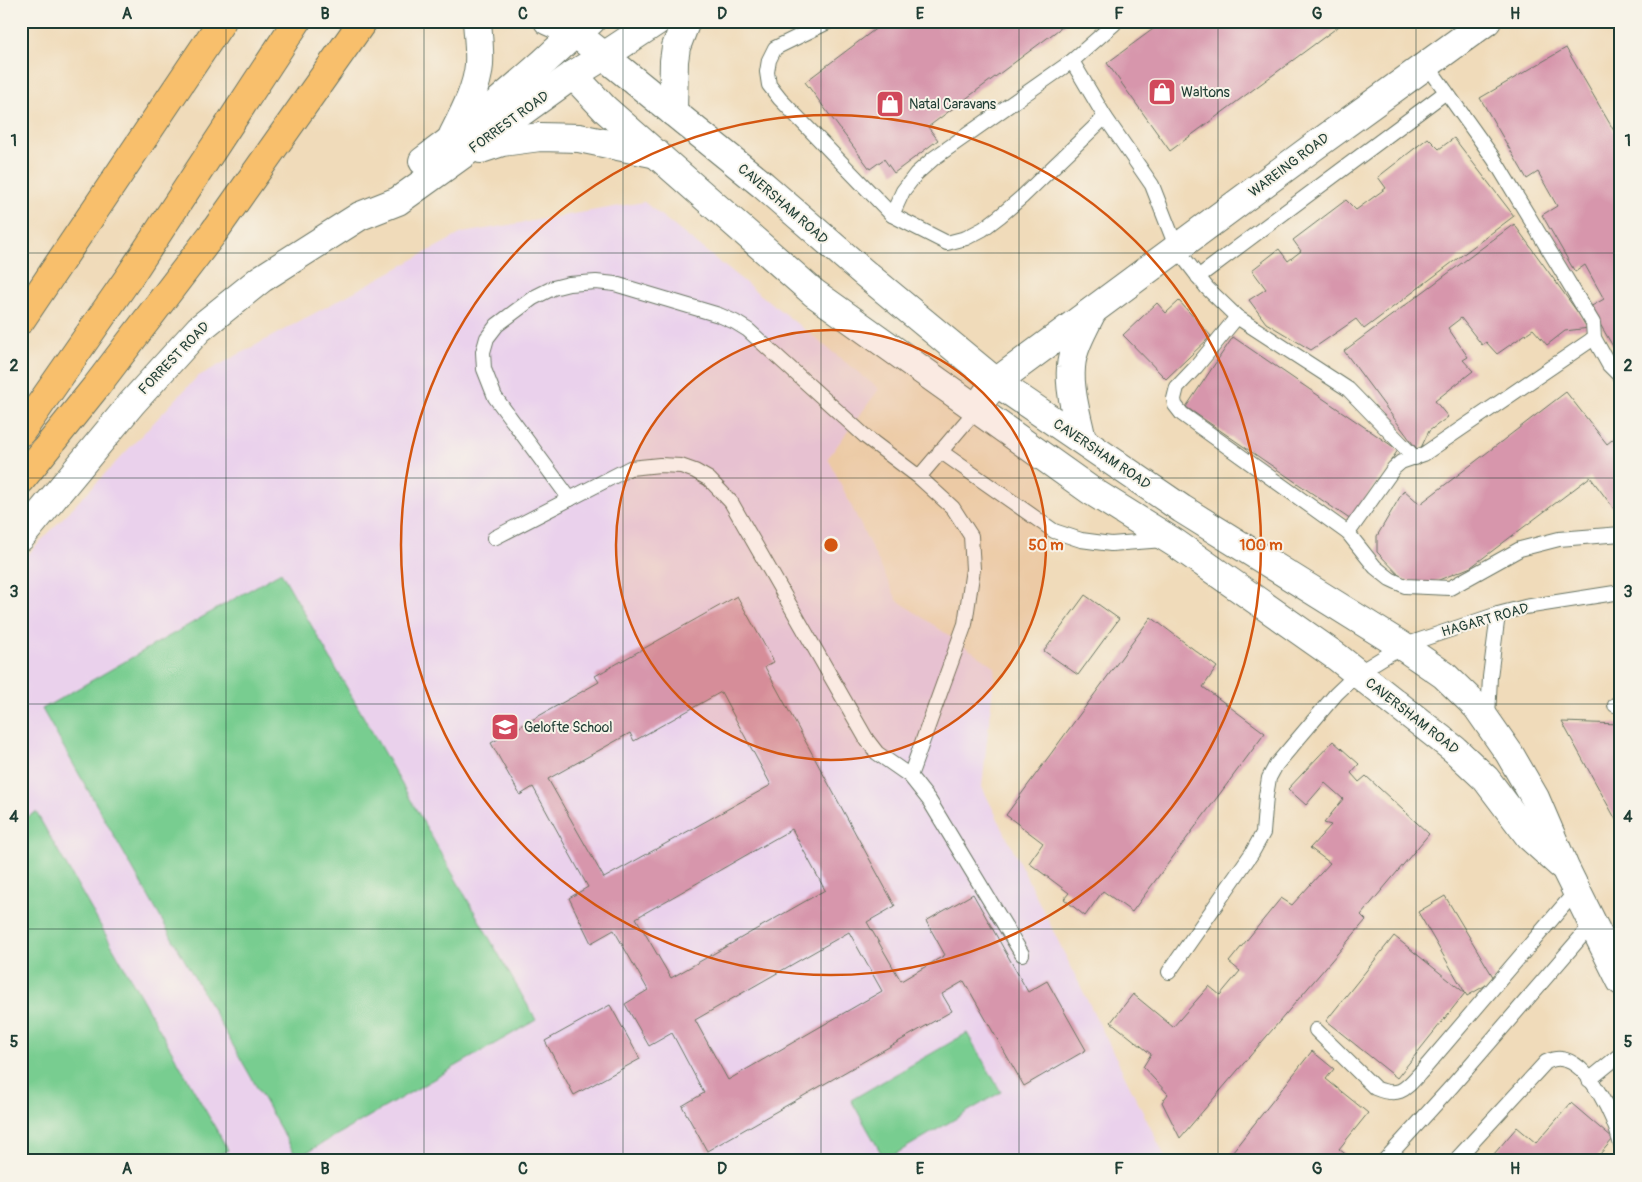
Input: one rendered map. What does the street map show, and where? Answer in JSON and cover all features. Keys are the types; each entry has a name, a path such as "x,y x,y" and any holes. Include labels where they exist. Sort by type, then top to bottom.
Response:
{"highway":[{"path":"21,320 222,21"},
{"path":"21,432 129,277 297,21"},
{"path":"21,480 95,388 214,232 364,21"}],"street":[{"path":"477,21 479,66 464,114 457,148 540,137 578,138 657,154"},
{"name":"CAVERSHAM ROAD","path":"530,21 551,56 605,109 731,222 814,293 1090,490 1170,540 1358,673 1462,756 1486,779 1529,836 1570,879"},
{"name":"CAVERSHAM ROAD","path":"548,21 583,27 604,56 763,185 863,272 996,382 1182,509 1402,646 1444,675 1477,707 1509,753 1535,798 1570,879 1621,981"},
{"name":"FORREST ROAD","path":"457,148 657,21"},
{"path":"672,112 676,47 686,21"},
{"name":"WAREING ROAD","path":"976,410 996,382 1487,21"},
{"name":"FORREST ROAD","path":"21,537 132,403 199,329 261,279 360,216 398,201 457,148 583,27"},
{"path":"1082,440 1071,388 1071,365 1080,337 1092,310"}],"lane":[{"path":"830,21 776,48 769,60 767,72 769,85 780,99 892,215 947,243 966,238 983,228 1015,203 1105,117"},
{"path":"892,215 903,191 916,174 934,158 1072,61 1114,24 1115,21"},
{"path":"1072,61 1105,117 1152,185 1177,249 1207,288 1237,317 1348,389 1415,458"},
{"path":"1427,65 1494,159 1593,323 1594,338 1609,365 1621,377"},
{"path":"1198,277 1446,92"},
{"path":"570,499 495,397 484,369 483,352 488,338 497,325 533,298 553,288 569,284 596,282 615,284 719,315 748,330 866,437 919,477 953,508 971,536 974,569 965,624 910,776"},
{"path":"1237,317 1177,388 1174,399 1176,405 1182,414 1348,533 1375,567 1390,578 1405,586 1450,588 1520,549 1559,539 1621,534"},
{"path":"1348,533 1394,468 1402,462 1424,454 1594,338"},
{"path":"919,477 976,410"},
{"path":"940,452 1054,531 1081,540 1111,544 1170,540"},
{"path":"494,538 630,468 660,465 681,466 695,470 709,479 731,502 867,740 877,753 910,776 930,800 1022,954"},
{"name":"HAGART ROAD","path":"1169,972 1252,854 1263,833 1269,778 1276,765 1336,694 1358,673 1402,646 1498,614 1525,607 1621,592"},
{"path":"1488,723 1490,677 1498,614"},
{"path":"1316,1030 1375,1088 1386,1093 1394,1093 1405,1089 1423,1070 1570,879"},
{"path":"1384,1161 1453,1085 1592,923"},
{"path":"1589,1080 1621,1054"},
{"path":"1455,1161 1546,1062 1553,1059 1568,1061 1577,1066 1600,1093 1618,1131 1621,1145"}],"shaded area":[{"name":"Gelofte School","path":"644,202 879,389 828,458 897,600 995,667 982,787 1167,1161 21,1161 21,562 197,377 462,233"}],"green space":[{"path":"281,572 536,1020 297,1158 42,709"},
{"path":"36,812 228,1150 208,1161 21,1161 21,821"},
{"path":"967,1033 1001,1092 885,1160 851,1100"}],"building":[{"name":"Natal Caravans","path":"886,21 1070,21 928,127 938,140 894,173 884,159 870,169 805,82"},
{"path":"1164,21 1346,21 1170,151 1107,63"},
{"path":"1566,48 1621,143 1621,360 1590,307 1604,299 1585,265 1575,272 1542,215 1557,206 1538,172 1527,179 1480,98"},
{"path":"1428,138 1439,149 1454,138 1514,216 1364,329 1356,319 1311,350 1266,323 1249,300 1266,289 1252,270 1279,249 1288,261 1301,251 1293,240 1346,200 1356,210 1386,188 1378,177"},
{"path":"1514,224 1589,328 1565,331 1547,345 1533,329 1497,354 1486,342 1482,345 1461,318 1448,328 1468,357 1463,360 1473,371 1435,401 1448,417 1429,431 1419,452 1344,351"},
{"path":"1179,301 1211,336 1166,379 1123,335 1157,303 1166,313"},
{"path":"1233,337 1398,450 1351,520 1186,407"},
{"path":"1566,392 1607,444 1621,433 1621,518 1590,477 1471,567 1429,584 1404,580 1377,552 1377,536 1404,490 1420,504"},
{"path":"1085,595 1119,619 1078,675 1044,651"},
{"path":"737,596 774,662 765,667 895,906 867,922 901,981 945,955 926,921 973,894 1028,992 1047,981 1086,1050 1024,1086 964,981 942,994 952,1011 707,1151 682,1106 704,1093 672,1033 649,1046 625,1004 648,990 614,930 591,943 569,898 588,887 533,787 520,795 491,743 599,682 595,676","holes":["721,692 771,785 604,878 548,779 630,733 634,741","792,829 825,890 671,978 636,918","849,932 882,991 728,1080 695,1020"]},
{"path":"1151,617 1217,667 1203,687 1265,733 1132,912 1103,891 1085,916 1064,899 1069,893 1029,863 1043,843 1006,815"},
{"path":"1562,722 1621,724 1621,829"},
{"path":"1333,741 1359,764 1351,773 1359,782 1366,776 1429,834 1361,915 1366,920 1180,1138 1162,1102 1168,1094 1143,1067 1151,1054 1111,1022 1133,994 1173,1027 1209,986 1220,995 1240,971 1229,962 1281,898 1292,905 1330,863 1310,848 1331,825 1324,823 1343,799 1325,783 1306,805 1288,789"},
{"path":"1445,896 1495,980 1467,996 1418,912"},
{"path":"1394,936 1465,993 1397,1078 1326,1021"},
{"path":"610,1005 640,1059 574,1095 545,1041"},
{"path":"1312,1051 1334,1069 1326,1079 1368,1113 1339,1149 1354,1161 1225,1161"},
{"path":"1571,1103 1613,1139 1594,1161 1488,1161 1517,1127 1536,1143"}],"place":[{"name":"Waltons","path":"1162,92"},
{"name":"Natal Caravans","path":"890,104"},
{"name":"Gelofte School","path":"505,727"}]}
